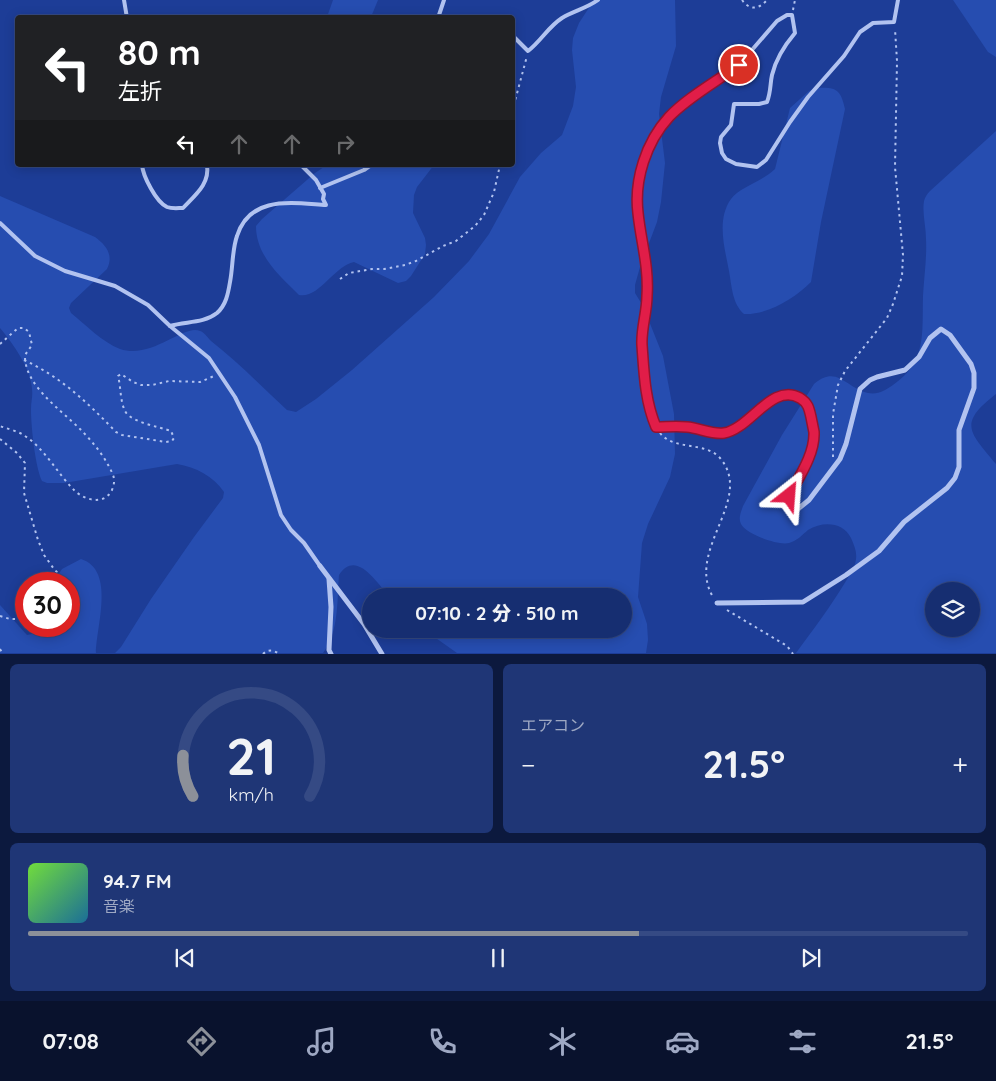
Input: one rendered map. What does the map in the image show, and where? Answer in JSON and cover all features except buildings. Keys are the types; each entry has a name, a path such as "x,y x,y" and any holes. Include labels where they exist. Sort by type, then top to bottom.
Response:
{"street":[{"path":"656,427 687,427 723,433 732,431 748,421 758,410 779,396 790,394 806,402 814,434 811,451 789,496 788,501 793,513 809,500 840,459 846,444 860,389 870,380 905,370 918,357 930,338 941,330 950,335 971,364 974,373 974,388 959,430 959,467 947,488 904,522 879,551 846,575 803,602 717,603"},
{"path":"320,566 364,624 382,654"},
{"path":"329,578 331,607 329,650 331,654"}],"lane":[{"path":"124,0 126,15"},
{"path":"439,15 444,0"},
{"path":"515,38 528,51 539,42 549,29 563,18 590,6 598,0"},
{"path":"656,427 649,410 642,345 648,268 636,200 641,168 653,140 668,119 679,108 739,65 777,21 792,15 795,33 780,51 772,75 771,93 767,102 759,104 734,104 731,125 722,136 720,143 722,153 726,159 736,164 757,166 766,160 799,110 844,56 860,32 873,24 894,22 898,0"},
{"path":"142,167 147,182 164,206 183,208 206,182 207,167"},
{"path":"170,326 180,323 193,323 209,318 218,312 226,301 233,267 236,237 246,218 261,207 284,203 326,205 323,199 324,194 316,180 303,167"},
{"path":"320,188 368,167"},
{"path":"0,223 35,256 65,271 115,286 148,305 209,358 236,397 259,445 281,515 291,530 304,542 320,566"}],"path":[{"path":"742,0 746,6 753,9 762,6 767,0"},
{"path":"792,15 795,0"},
{"path":"833,469 833,414 838,385 845,371 887,318 902,276 903,256 895,167 897,61 894,22"},
{"path":"515,101 528,51"},
{"path":"340,279 349,273 372,268 384,269 416,261 442,246 456,241 475,226 484,215 494,192 500,167"},
{"path":"0,344 18,328 24,328 29,332 32,345 25,355 26,369 44,395 98,449 114,478 111,493 103,500 96,500 78,493 26,437 0,426"},
{"path":"24,360 72,389 116,432 166,442 172,441 174,438 171,432 127,416 124,410 118,376 121,374 133,382 142,385 152,385 170,381 200,382 220,374"},
{"path":"656,427 664,438 707,450 719,457 728,472 730,494 706,564 708,584 717,603 787,646 793,654"},
{"path":"0,440 18,453 25,463 24,493 38,540 44,554 57,572"},
{"path":"0,616 15,619"},
{"path":"0,649 3,654"},
{"path":"262,654 266,651 274,650 279,654"}],"shaded area":[{"path":"333,0 378,0 372,15 328,15"},
{"path":"594,0 675,0 676,46 661,97 659,114 665,163 661,202 657,222 635,285 635,293 643,306 663,356 674,414 675,454 670,477 648,524 642,543 638,597 647,624 648,640 646,653 457,653 436,638 632,638 632,588 382,588 366,570 352,565 345,568 339,575 335,626 323,653 115,653 223,498 224,492 215,481 204,473 191,467 177,464 64,483 47,483 42,481 35,456 31,381 25,365 0,328 0,196 95,237 103,243 110,259 107,269 71,303 69,308 71,313 101,338 120,349 132,351 144,350 185,332 200,331 287,410 296,412 316,399 352,370 434,297 469,261 489,234 520,177 541,153 562,135 573,106 576,87 572,50 573,38 579,23"},
{"path":"953,0 996,0 996,57 988,52"},
{"path":"819,88 830,88 837,91 842,98 845,109 821,222 811,282 797,294 772,309 753,314 744,314 737,305 733,294 724,244 723,225 726,207 735,195 775,169 790,108 809,91"},
{"path":"996,131 996,394 976,413 972,421 972,428 974,436 996,464 996,653 796,653 828,609 852,571 856,557 854,544 843,529 826,524 808,530 789,543 770,541 744,528 740,522 741,513 782,435 814,384 822,378 829,376 841,379 868,393 878,393 893,385 912,367 917,356 922,334 926,260 924,201 927,194"},
{"path":"324,167 432,167 417,187 414,195 413,213 425,238 425,254 406,281 398,283 354,262 340,269 313,292 299,295 270,265 260,247 256,226"},
{"path":"81,559 92,565 98,575 102,601 96,653 0,653 0,605 15,622 15,637 80,637 80,572 60,572"}],"route":[{"path":"739,65 679,108 668,119 653,140 641,168 636,200 648,268 642,345 644,375 649,410 656,427 687,427 723,433 732,431 748,421 758,410 779,396 790,394 806,402 814,434 811,451 789,496"}]}
